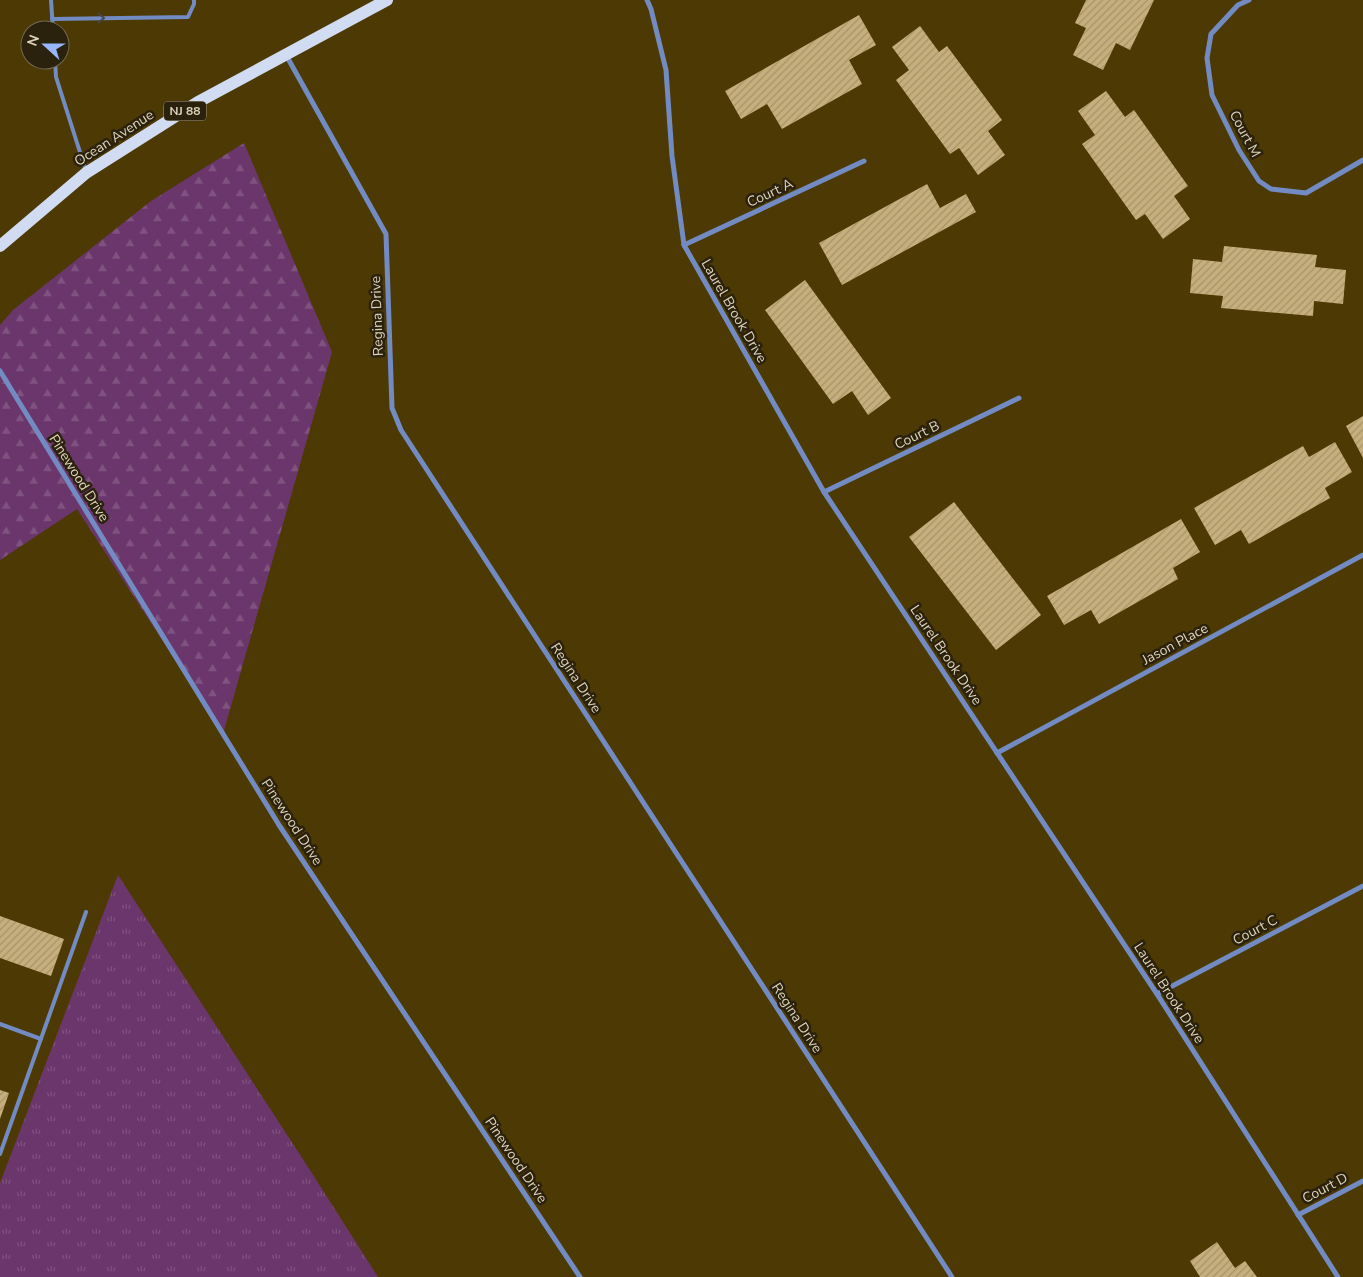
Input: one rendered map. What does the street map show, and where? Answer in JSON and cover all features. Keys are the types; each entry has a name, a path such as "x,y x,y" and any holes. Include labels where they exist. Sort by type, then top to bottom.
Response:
{"main road":[{"name":"Ocean Avenue","path":"0,246 86,173 198,102 387,0"}],"street":[{"name":"Laurel Brook Drive","path":"647,0 651,9 666,70 672,156 684,245 824,492 1157,994 1338,1277"},
{"name":"Court M","path":"1249,0 1238,6 1211,34 1207,58 1212,95 1239,150 1259,181 1270,189 1306,193 1363,160"},
{"name":"Regina Drive","path":"286,54 386,234 392,408 401,430 952,1277"},
{"name":"Court A","path":"684,245 864,161"},
{"name":"Pinewood Drive","path":"0,371 279,824 580,1277"},
{"name":"Court B","path":"824,492 1019,398"},
{"name":"Jason Place","path":"997,753 1363,556"},
{"name":"Court C","path":"1157,994 1363,886"},
{"name":"Court D","path":"1298,1215 1363,1181"}],"lane":[{"path":"51,0 52,18 188,17 194,0"},
{"path":"56,70 56,77 86,173"},
{"path":"0,1154 86,912"},
{"path":"0,1024 41,1039"}],"green space":[{"path":"244,143 332,352 223,734 77,509 0,560 0,325 13,310 151,201"},
{"path":"118,875 378,1277 0,1277 0,1183"}],"building":[{"path":"1086,0 1154,0 1130,50 1116,43 1103,70 1073,55 1086,28 1075,23"},
{"path":"859,15 876,45 849,60 862,84 782,129 767,104 741,119 725,91"},
{"path":"920,26 939,52 947,46 1002,120 988,131 1005,155 978,175 959,148 950,154 896,80 909,70 892,47"},
{"path":"1106,91 1125,117 1134,110 1188,186 1174,196 1190,219 1163,239 1145,214 1136,220 1082,144 1095,135 1078,111"},
{"path":"927,184 940,208 966,194 976,212 842,285 819,243"},
{"path":"1224,246 1317,255 1315,267 1346,270 1343,304 1314,301 1313,316 1221,308 1223,296 1190,293 1193,259 1222,262"},
{"path":"805,280 891,398 868,415 852,391 833,404 765,310"},
{"path":"1363,416 1363,458 1346,426"},
{"path":"1335,442 1352,472 1325,488 1330,498 1249,544 1241,530 1215,545 1194,508 1303,446 1309,457"},
{"path":"954,502 1041,615 996,650 909,537"},
{"path":"1181,519 1200,552 1173,568 1178,579 1099,624 1091,610 1064,625 1047,596"},
{"path":"0,916 64,939 51,976 0,958"},
{"path":"0,1090 9,1093 0,1119"},
{"path":"1217,1242 1235,1268 1245,1261 1257,1277 1200,1277 1190,1261"}]}
